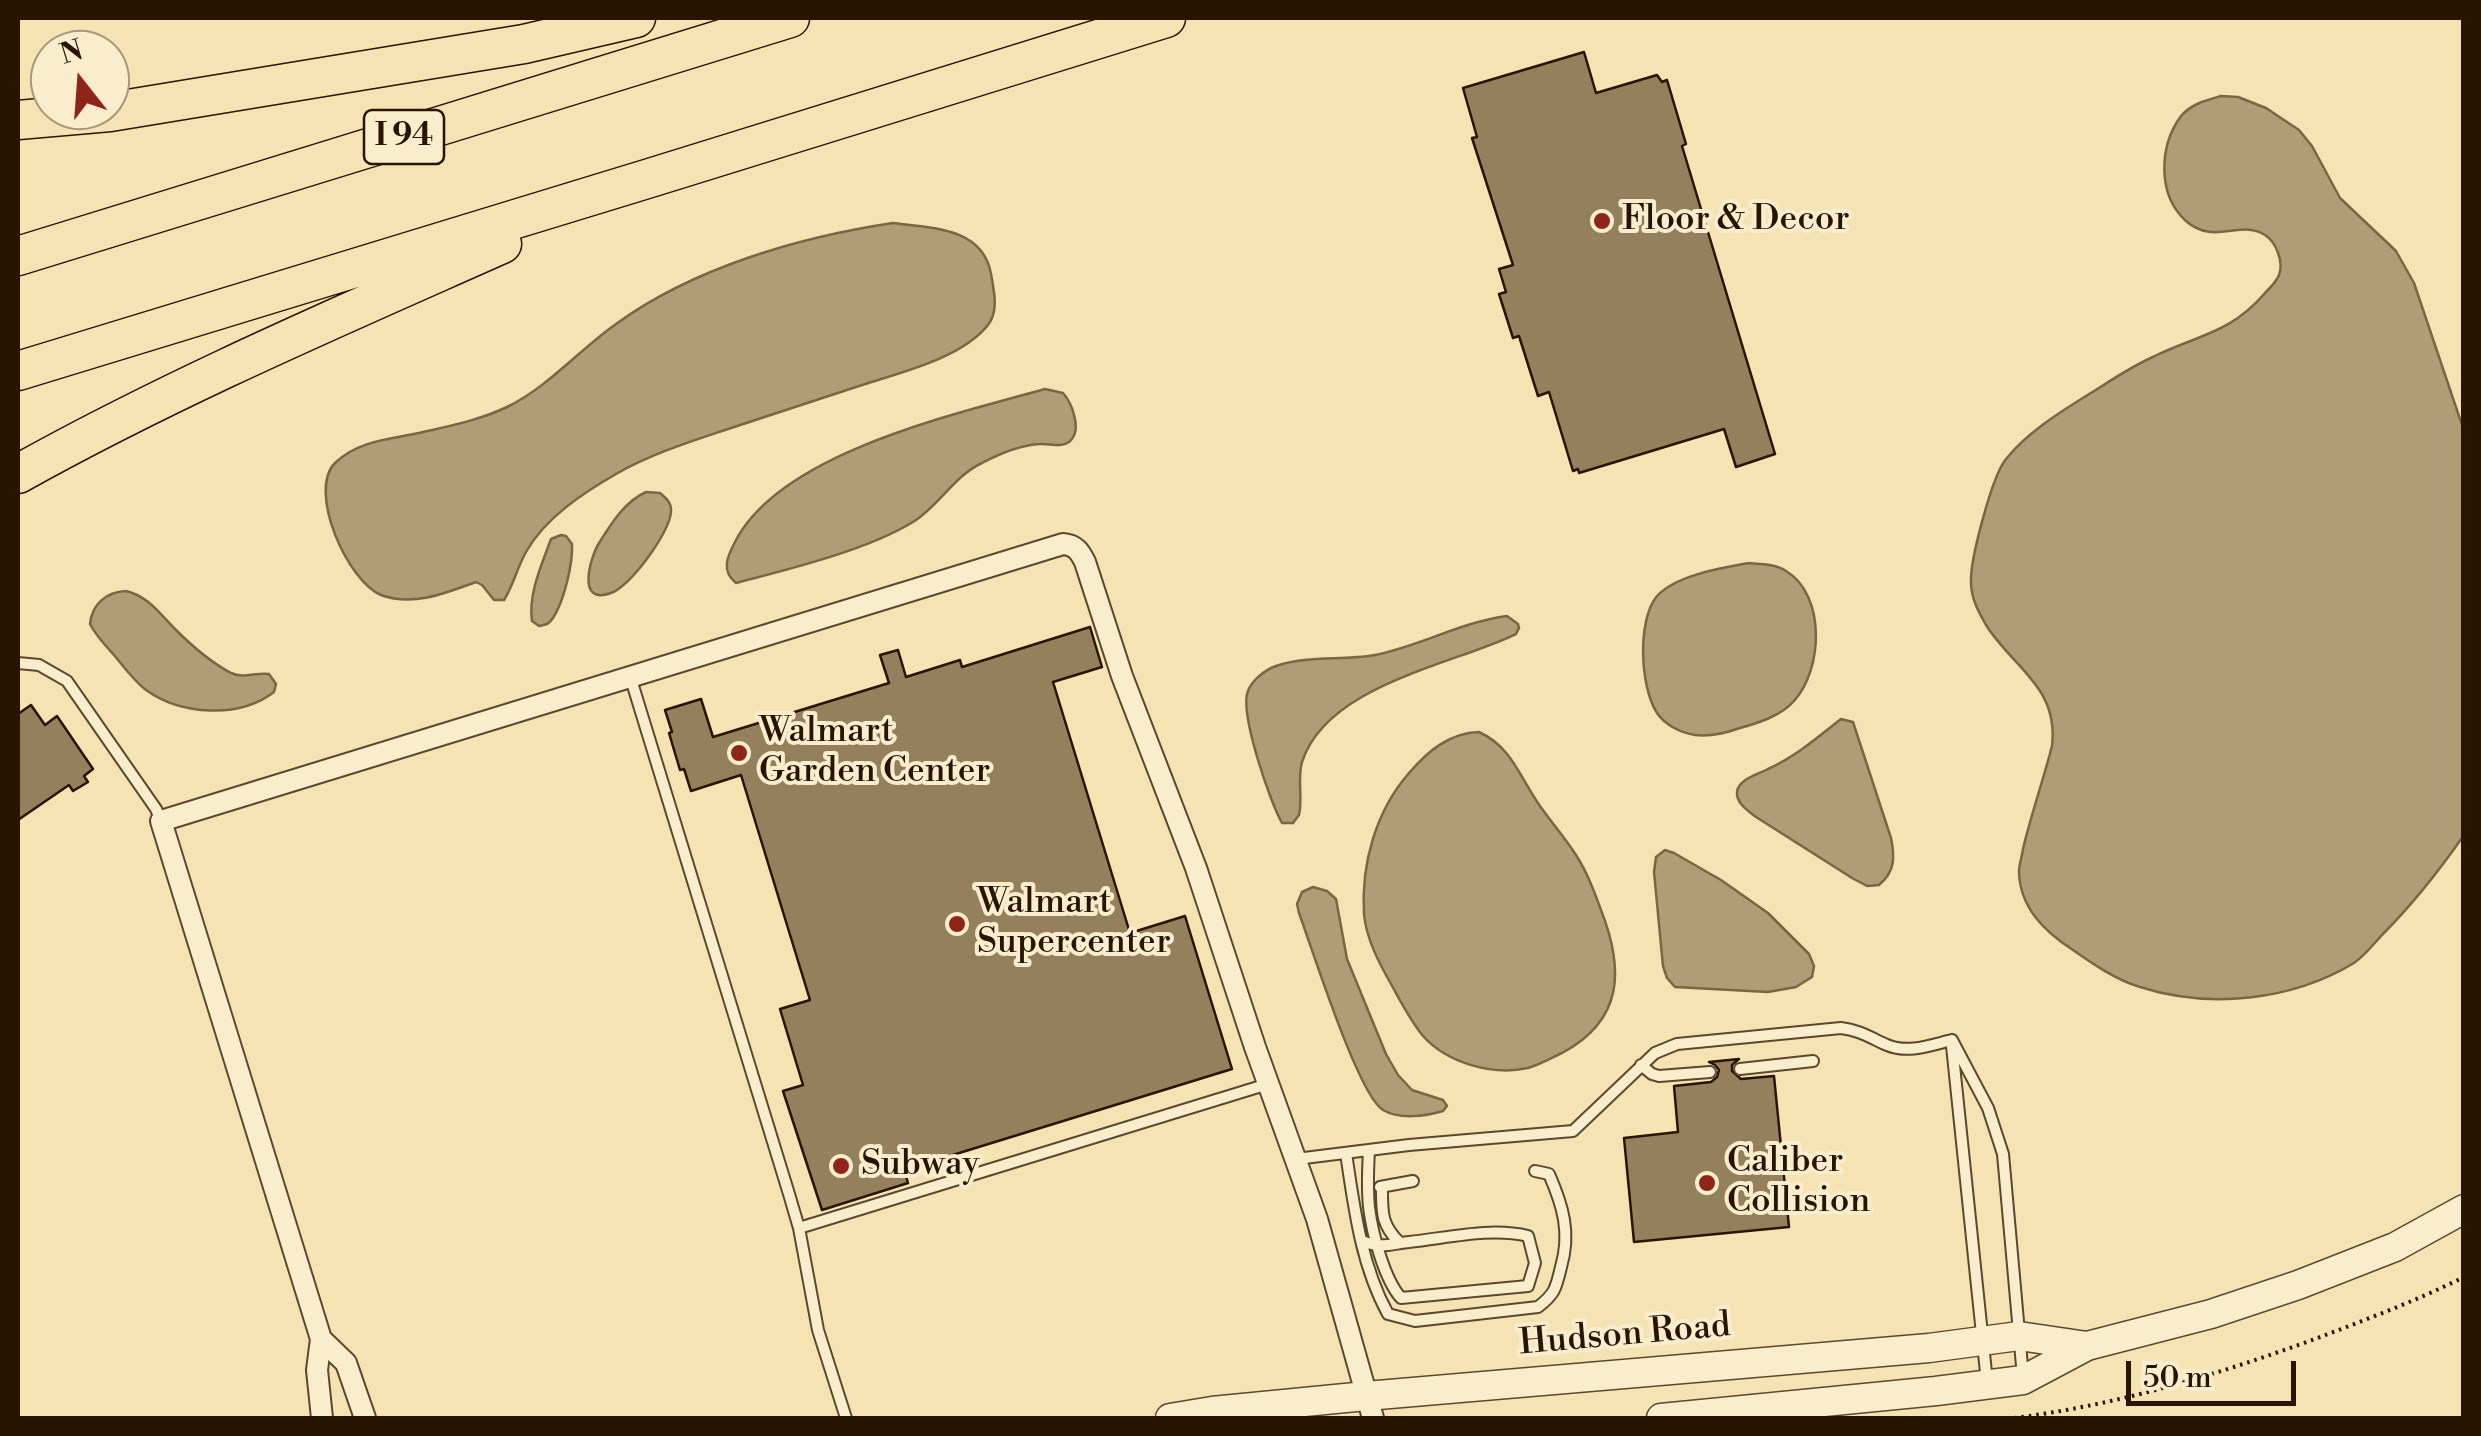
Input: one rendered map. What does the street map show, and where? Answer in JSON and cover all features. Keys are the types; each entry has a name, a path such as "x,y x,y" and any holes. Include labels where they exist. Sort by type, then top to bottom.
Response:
{"highway":[{"path":"18,120 110,112 524,44 636,18"},
{"name":"I 94","path":"18,256 790,18"},
{"path":"18,372 1166,18"},
{"path":"18,474 216,372 650,178"}],"street":[{"path":"322,1418 317,1370 322,1339 160,821 1058,544 1074,546 1086,562 1122,676 1196,868 1296,1159 1335,1278 1370,1407"},
{"name":"Hudson Road","path":"1660,1418 2023,1380 2087,1346 2211,1314 2298,1285 2395,1246 2464,1209"},
{"name":"Hudson Road","path":"1170,1418 1212,1412 1370,1407 2019,1336 2087,1346"},
{"path":"322,1339 346,1363 364,1418"}],"lane":[{"path":"18,664 40,665 68,682 160,821"},
{"path":"630,676 798,1228 818,1330 846,1418"},
{"path":"1296,1159 1574,1131 1661,1049 1678,1044 1832,1029 1861,1032 1898,1048 1952,1040"},
{"path":"1952,1040 1988,1108 2000,1141 2023,1380"},
{"path":"1952,1040 1988,1385"},
{"path":"1740,1069 1813,1061"},
{"path":"1642,1065 1654,1076 1710,1072"},
{"path":"798,1228 1268,1084"},
{"path":"1362,1242 1379,1248 1507,1231 1528,1236 1535,1263 1528,1286 1401,1298 1392,1288 1379,1248 1369,1208 1369,1150"},
{"path":"1346,1152 1356,1219 1376,1291 1388,1314 1414,1321 1538,1307 1554,1295 1568,1242 1561,1200 1549,1174 1535,1171"},
{"path":"1368,1188 1413,1181"},
{"path":"1382,1187 1382,1212 1388,1231 1400,1243"}],"path":[{"path":"2014,1418 2122,1399 2282,1352 2464,1277"}],"shaded area":[{"path":"2221,96 2238,97 2266,108 2299,130 2340,198 2396,251 2414,283 2464,429 2464,835 2414,900 2354,963 2304,986 2249,998 2221,999 2166,994 2122,980 2063,943 2029,908 2020,885 2019,866 2052,746 2052,726 2041,693 1986,625 1971,582 1974,556 2000,468 2027,437 2128,370 2240,317 2278,277 2278,253 2265,235 2256,231 2196,228 2170,198 2164,170 2174,128 2190,108"},
{"path":"893,223 953,233 978,247 986,259 994,314 988,325 962,347 910,370 681,445 616,474 578,498 543,528 526,552 504,600 494,600 476,582 417,599 393,598 368,587 356,573 335,535 326,494 328,476 335,463 353,450 486,416 507,407 646,304 713,271 784,246"},
{"path":"1045,389 1063,393 1070,403 1076,424 1069,442 1025,446 989,460 963,475 913,522 874,541 736,583 728,574 728,558 735,542 758,511 790,484 829,461 920,425"},
{"path":"646,492 660,493 670,503 664,532 638,570 619,589 600,595 593,593 588,578 599,543 613,521"},
{"path":"561,535 572,544 567,582 553,618 539,626 532,621 534,590 551,539"},
{"path":"1749,563 1782,569 1799,582 1808,597 1816,633 1811,671 1794,701 1769,718 1713,735 1679,730 1657,713 1647,687 1643,654 1651,607 1657,596 1676,583"},
{"path":"126,591 147,601 223,669 241,675 269,674 276,684 274,692 244,707 210,711 176,705 146,690 90,624 101,600"},
{"path":"1507,616 1518,624 1516,634 1394,681 1337,714 1316,736 1302,762 1299,815 1293,823 1282,823 1264,778 1248,718 1248,691 1259,676 1288,663 1392,651 1473,623"},
{"path":"1841,719 1853,722 1891,838 1892,864 1879,885 1867,886 1852,878 1756,817 1737,796 1738,787 1745,780 1788,758"},
{"path":"1479,732 1508,755 1580,861 1608,932 1615,972 1608,1009 1582,1040 1532,1067 1514,1070 1471,1065 1445,1054 1423,1036 1378,959 1364,914 1368,857 1379,821 1397,788 1440,745"},
{"path":"1665,850 1721,880 1768,913 1809,954 1814,966 1812,977 1796,987 1768,992 1675,987 1663,966 1654,872 1656,857"},
{"path":"1313,887 1336,899 1347,959 1398,1075 1412,1090 1443,1100 1447,1106 1443,1111 1421,1116 1397,1115 1383,1110 1373,1099 1349,1050 1299,913 1297,904 1302,892"}],"building":[{"name":"Floor & Decor","path":"1584,52 1596,93 1657,75 1662,82 1667,80 1686,144 1682,146 1775,454 1736,467 1724,429 1579,473 1578,469 1573,471 1549,392 1538,396 1519,336 1513,338 1499,294 1506,292 1499,269 1513,265 1472,138 1477,137 1463,88"},
{"name":"Walmart Supercenter","path":"1090,627 1102,667 1053,682 1130,933 1185,916 1232,1069 904,1170 908,1183 822,1210 783,1091 803,1085 780,1009 810,1000 741,775 691,791 684,769 680,770 665,710 701,699 713,737 889,683 880,655 898,650 906,677 960,660 962,667"},
{"path":"31,705 45,725 57,716 93,769 84,776 88,782 73,791 69,785 18,820 18,714"},
{"name":"Caliber Collision","path":"1739,1059 1732,1065 1732,1071 1741,1079 1774,1076 1789,1227 1634,1242 1624,1138 1678,1132 1674,1086 1711,1082 1719,1070 1709,1062"}],"place":[{"name":"Floor & Decor","path":"1602,221"},
{"name":"Walmart Garden Center","path":"739,753"},
{"name":"Walmart Supercenter","path":"957,924"},
{"name":"Subway","path":"841,1166"},
{"name":"Caliber Collision","path":"1707,1183"}]}
